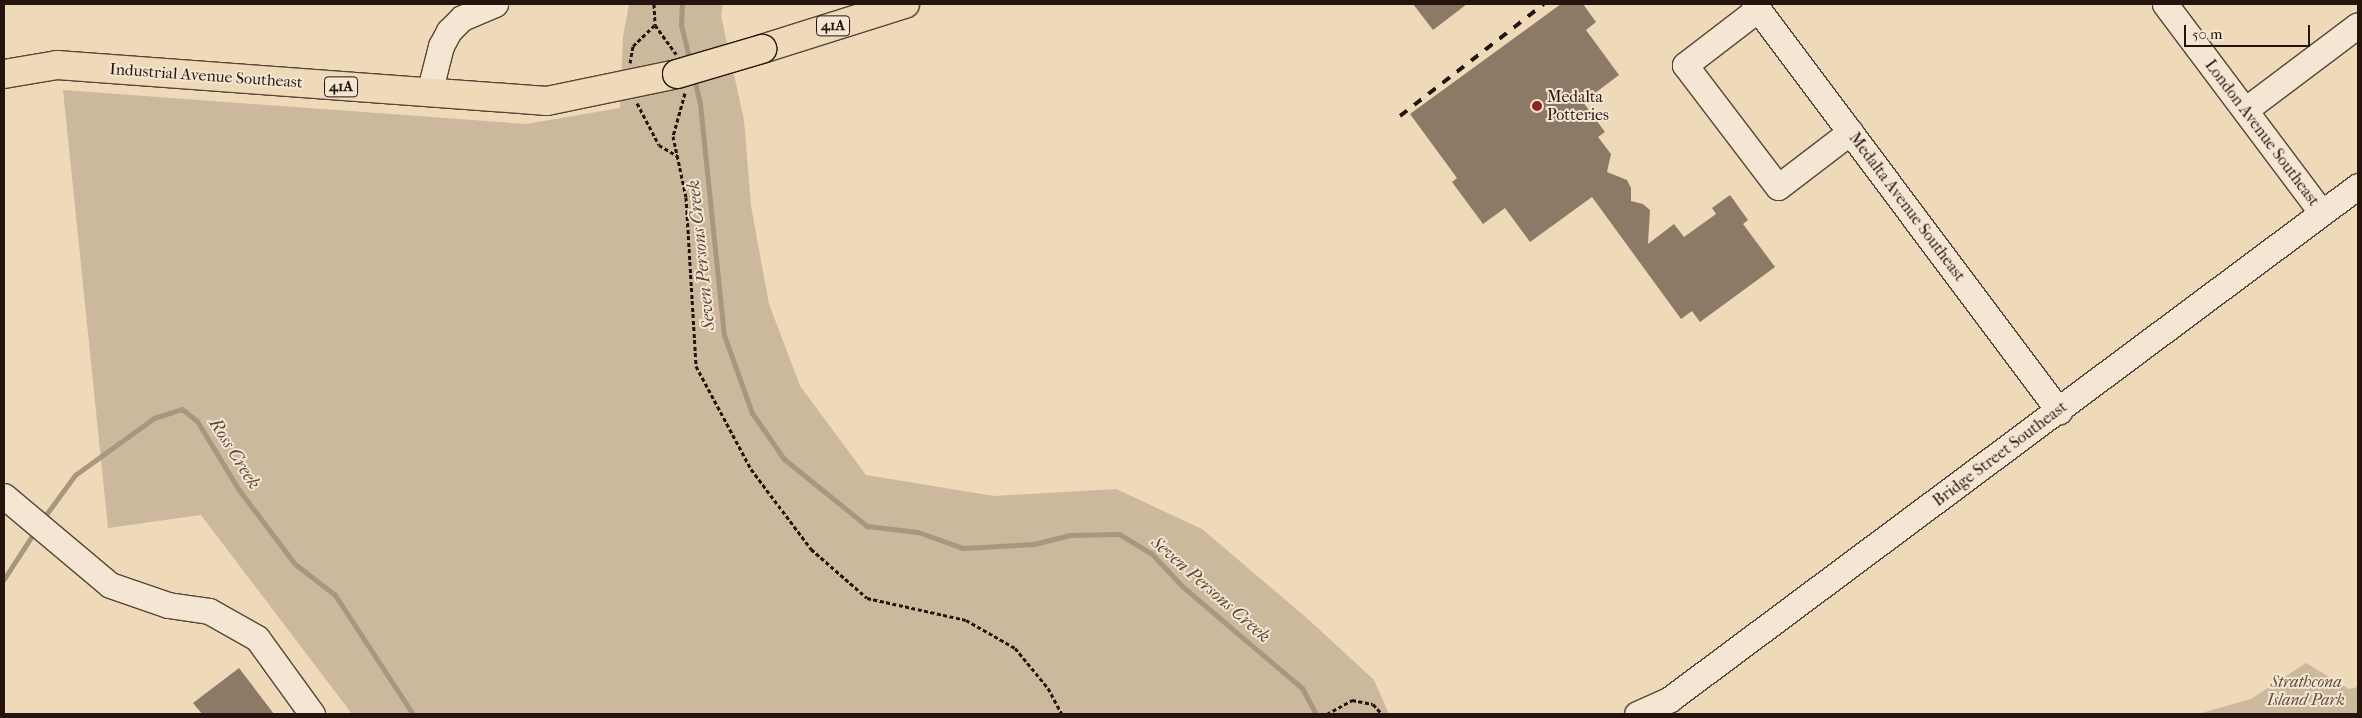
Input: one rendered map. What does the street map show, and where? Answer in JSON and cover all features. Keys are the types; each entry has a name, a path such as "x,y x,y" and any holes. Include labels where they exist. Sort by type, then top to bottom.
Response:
{"main road":[{"name":"Industrial Avenue Southeast","path":"4,74 57,65 546,101 681,74 905,4"}],"street":[{"path":"429,93 441,46 449,31 462,18 493,4"},
{"name":"London Avenue Southeast","path":"2165,4 2322,214"},
{"path":"1756,6 1685,65 1778,187 1850,132"},
{"name":"Medalta Avenue Southeast","path":"1756,6 2059,411"},
{"path":"2244,110 2358,25"},
{"name":"Bridge Street Southeast","path":"1637,714 1670,699 2059,411 2358,186"},
{"path":"5,497 57,543 110,585 168,605 209,611 258,638 312,714"}],"path":[{"path":"654,4 655,25 681,74 673,136 686,197 696,366 751,469 811,549 867,598 966,620 1015,648 1048,688 1062,714"},
{"path":"1328,714 1352,700 1374,704 1382,714"}],"green space":[{"path":"629,4 723,4 721,16 744,120 751,206 769,304 800,386 866,475 994,496 1116,489 1202,529 1309,620 1374,680 1389,714 352,714 201,515 108,528 63,90 526,124 620,108 623,37"},
{"name":"Strathcona Island Park","path":"2306,663 2349,689 2358,687 2358,714 2198,714 2251,699"}],"building":[{"path":"1413,4 1467,4 1433,30"},
{"name":"Medalta Potteries","path":"1561,4 1583,4 1596,22 1586,30 1619,75 1583,102 1605,132 1598,137 1611,154 1607,172 1627,180 1631,188 1631,201 1643,204 1650,210 1648,244 1674,224 1684,237 1716,214 1712,208 1730,195 1748,220 1743,224 1775,267 1700,322 1692,311 1681,319 1592,197 1530,242 1505,208 1483,224 1452,182 1457,178 1410,114"},
{"path":"239,668 274,714 202,714 193,703"}],"waterway":[{"name":"Seven Persons Creek","path":"682,4 681,25 690,62"},
{"name":"Seven Persons Creek","path":"694,78 700,104 724,335 752,413 784,459 867,526 918,532 963,548 1034,544 1069,535 1119,534 1151,553 1182,586 1302,688 1316,714"},
{"name":"Ross Creek","path":"42,520 75,475 154,418 182,409 197,421 239,490 295,564 335,595 413,714"},
{"name":"Ross Creek","path":"4,579 35,531"}],"railway":[{"path":"1400,116 1544,4"}],"place":[{"name":"Medalta Potteries","path":"1537,106"}]}
